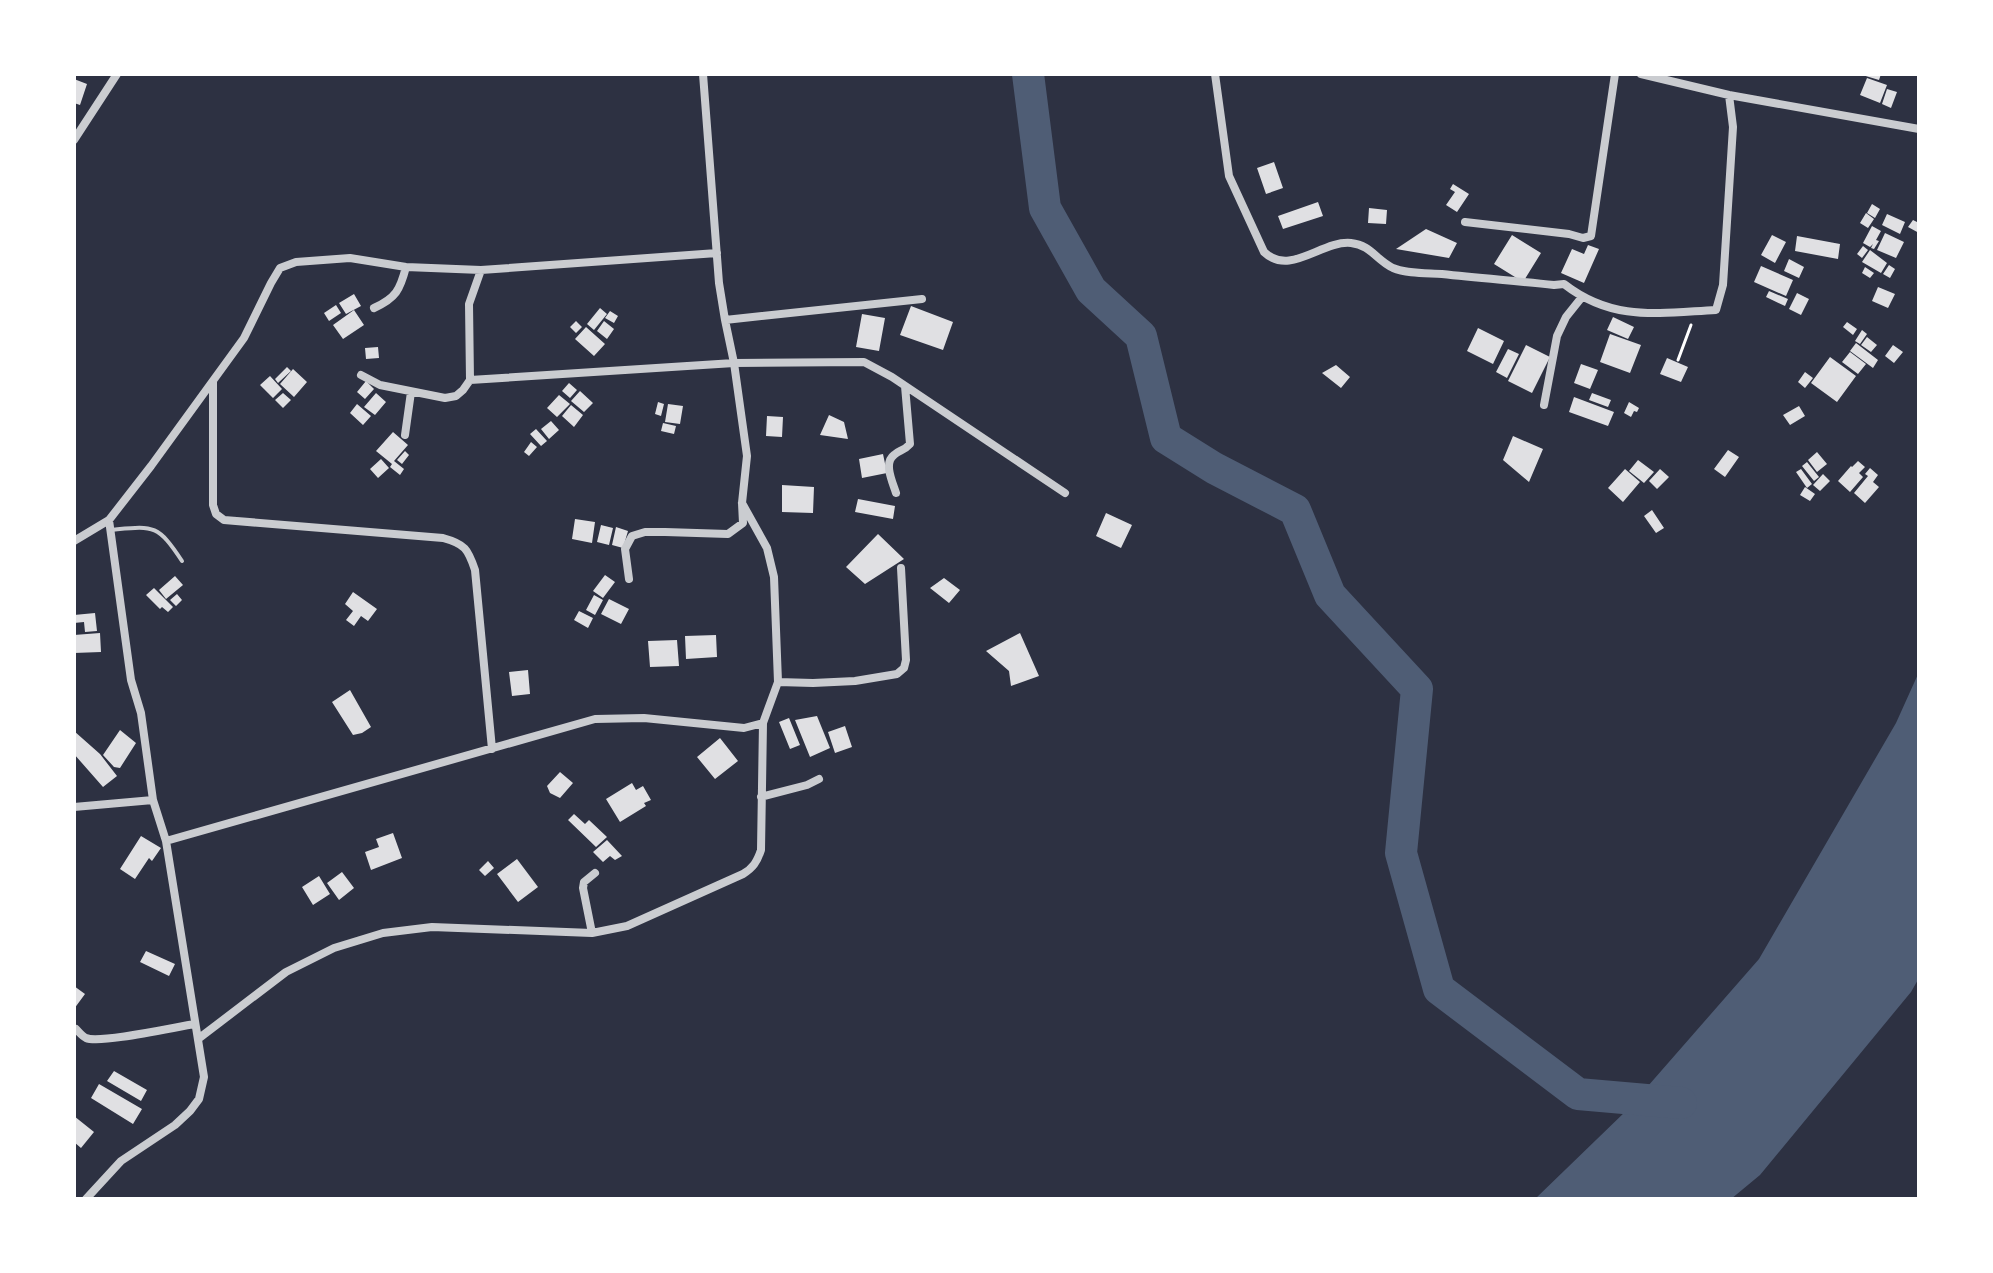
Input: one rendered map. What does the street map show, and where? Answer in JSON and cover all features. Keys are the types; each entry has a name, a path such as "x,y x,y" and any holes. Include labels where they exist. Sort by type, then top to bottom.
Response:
{"street":[{"path":"74,140 117,74"},
{"path":"629,579 625,549 632,536 645,532 728,534 743,523 747,456 717,253 703,74"},
{"path":"1215,74 1229,176 1264,252 1270,258 1286,261 1337,243 1352,243 1368,247 1393,268 1564,284 1582,297 1606,307 1642,313 1716,310 1723,285 1733,127 1729,95"},
{"path":"1465,222 1583,238 1591,236 1615,74"},
{"path":"1641,74 1729,95 1919,129"},
{"path":"74,541 110,525 244,338 280,268 296,262 350,258 406,267 481,270 717,253"},
{"path":"374,308 391,300 401,284 406,267"},
{"path":"361,375 380,385 445,398 456,396 463,390 470,380 469,304 481,270"},
{"path":"1544,405 1557,336 1566,317 1582,297"},
{"path":"725,320 922,299"},
{"path":"470,380 734,363 864,362 1065,493"},
{"path":"213,381 213,505 216,514 224,520 443,538 460,543 470,554 475,570 492,749"},
{"path":"896,493 889,461 910,444 905,386"},
{"path":"405,435 411,392"},
{"path":"198,1039 286,972 334,948 383,933 432,927 592,933 627,926 752,868 761,850 763,723 778,682 771,561 742,503"},
{"path":"86,1199 121,1161 175,1125 190,1111 199,1099 204,1077 166,841 153,800 141,713 131,680 110,525"},
{"path":"778,682 855,681 897,674 904,668 901,568"},
{"path":"166,841 595,719 644,718 744,728 763,723"},
{"path":"761,797 819,779"},
{"path":"74,807 153,800"},
{"path":"592,933 583,888 584,882 595,873"},
{"path":"76,1029 87,1038 94,1039 195,1024"}],"lane":[{"path":"110,525 147,526 159,531 182,561"}],"path":[{"path":"1678,360 1697,311"}],"water":[{"path":"1919,672 1919,978 1911,992 1760,1175 1731,1199 1535,1199 1627,1110 1759,959 1896,723"}],"building":[{"path":"1859,74 1881,74 1879,80"},
{"path":"1867,78 1887,85 1880,103 1860,95"},
{"path":"74,79 87,84 80,105 74,103"},
{"path":"1887,89 1897,92 1891,108 1882,104"},
{"path":"1274,162 1283,188 1266,194 1257,168"},
{"path":"1453,184 1469,194 1457,212 1446,205 1455,192 1450,189"},
{"path":"1318,202 1323,216 1283,229 1278,216"},
{"path":"1872,204 1880,209 1875,218 1867,213"},
{"path":"1369,208 1387,210 1386,224 1368,223"},
{"path":"1866,213 1874,219 1868,228 1860,223"},
{"path":"1887,214 1905,222 1900,234 1882,225"},
{"path":"1913,220 1919,223 1919,233 1908,227"},
{"path":"1872,226 1881,231 1874,249 1871,248 1873,244 1870,247 1863,243"},
{"path":"1426,229 1457,243 1449,258 1396,249"},
{"path":"1885,233 1904,242 1896,258 1877,250"},
{"path":"1512,235 1541,253 1523,282 1494,264"},
{"path":"1772,235 1786,242 1775,263 1761,255"},
{"path":"1797,236 1840,244 1838,259 1795,251"},
{"path":"1588,245 1599,249 1584,283 1561,273 1572,249 1584,254"},
{"path":"1863,246 1868,250 1862,258 1857,254"},
{"path":"1870,250 1887,263 1881,273 1862,262"},
{"path":"1789,259 1804,267 1799,278 1784,271"},
{"path":"1889,265 1895,269 1890,278 1883,274"},
{"path":"1761,266 1793,280 1786,296 1754,282"},
{"path":"1865,267 1874,273 1870,278 1862,273"},
{"path":"1878,287 1895,294 1888,308 1872,301"},
{"path":"1769,291 1788,299 1785,306 1766,297"},
{"path":"1797,293 1809,299 1801,315 1789,309"},
{"path":"354,294 361,306 346,314 339,303"},
{"path":"336,305 341,313 329,321 324,313"},
{"path":"911,306 953,322 943,350 900,335"},
{"path":"600,308 607,314 594,330 587,324"},
{"path":"354,310 364,325 343,339 333,325"},
{"path":"610,311 618,316 614,323 605,318"},
{"path":"862,314 885,318 879,351 856,347"},
{"path":"1613,317 1634,327 1628,339 1607,330"},
{"path":"576,321 582,327 576,333 570,327"},
{"path":"604,321 614,329 607,339 597,331"},
{"path":"1847,322 1857,329 1853,335 1843,327"},
{"path":"586,327 605,344 594,356 575,339"},
{"path":"1478,328 1504,341 1493,364 1467,351"},
{"path":"1862,330 1867,334 1860,344 1855,341"},
{"path":"1610,334 1641,345 1630,373 1600,362"},
{"path":"1867,337 1877,345 1871,352 1861,345"},
{"path":"1856,343 1878,360 1873,368 1850,351"},
{"path":"1526,345 1550,357 1532,393 1508,381"},
{"path":"1893,345 1903,352 1894,363 1885,356"},
{"path":"378,347 379,358 366,359 365,348"},
{"path":"1508,349 1519,354 1507,378 1496,372"},
{"path":"1850,352 1866,364 1858,374 1842,362"},
{"path":"1830,357 1856,376 1837,402 1811,383"},
{"path":"1667,358 1688,367 1681,382 1660,374"},
{"path":"1581,364 1598,370 1590,389 1574,383"},
{"path":"1336,365 1350,377 1341,388 1322,373"},
{"path":"287,367 291,371 278,383 275,379"},
{"path":"293,369 307,382 294,397 280,384"},
{"path":"1805,372 1813,378 1805,388 1798,382"},
{"path":"270,376 282,389 273,398 260,385"},
{"path":"366,381 374,389 365,399 357,392"},
{"path":"569,383 577,390 570,398 562,391"},
{"path":"580,391 593,403 584,412 571,401"},
{"path":"283,393 291,400 283,408 275,400"},
{"path":"376,393 386,402 375,415 364,407"},
{"path":"1592,393 1611,400 1608,407 1589,400"},
{"path":"559,395 570,404 557,417 547,408"},
{"path":"1574,397 1614,412 1608,426 1569,412"},
{"path":"658,402 664,404 661,416 655,414"},
{"path":"1629,402 1639,408 1631,417 1624,413"},
{"path":"357,404 371,416 363,425 350,413"},
{"path":"668,404 683,406 680,424 665,422"},
{"path":"571,405 583,415 574,427 562,416"},
{"path":"1799,406 1805,416 1790,425 1783,415"},
{"path":"829,415 844,422 848,439 820,435"},
{"path":"767,416 783,417 782,437 766,436"},
{"path":"551,421 559,430 549,439 541,429"},
{"path":"663,423 676,426 674,434 661,431"},
{"path":"536,429 547,441 541,446 530,434"},
{"path":"393,432 408,445 394,461 404,469 400,475 376,451"},
{"path":"1513,436 1543,449 1529,482 1503,460"},
{"path":"531,442 537,447 529,456 524,452"},
{"path":"1728,450 1739,457 1725,477 1714,469"},
{"path":"405,451 409,455 402,464 397,460"},
{"path":"1817,452 1827,464 1817,472 1808,460"},
{"path":"883,454 887,473 862,478 859,459"},
{"path":"381,459 389,468 378,478 370,469"},
{"path":"1638,460 1654,472 1644,483 1629,471"},
{"path":"1858,461 1865,467 1859,473 1863,477 1850,492 1838,481"},
{"path":"1807,462 1819,477 1814,481 1802,466"},
{"path":"1870,468 1878,475 1873,482 1879,487 1865,503 1854,493 1868,476 1865,474"},
{"path":"1625,469 1640,482 1623,502 1608,488"},
{"path":"1660,469 1669,477 1657,489 1649,481"},
{"path":"1801,469 1812,484 1807,488 1796,472"},
{"path":"1823,474 1830,481 1820,491 1813,485"},
{"path":"782,485 814,487 813,513 782,512"},
{"path":"1805,487 1815,494 1810,501 1800,495"},
{"path":"858,499 895,506 893,519 855,512"},
{"path":"1652,510 1664,528 1656,533 1644,516"},
{"path":"1106,513 1132,525 1121,548 1096,536"},
{"path":"575,519 595,522 592,543 572,539"},
{"path":"601,525 613,528 609,545 597,542"},
{"path":"616,527 628,531 623,548 612,545"},
{"path":"878,534 904,559 865,584 846,567"},
{"path":"605,575 615,582 603,598 593,591"},
{"path":"175,576 183,585 166,599 159,590"},
{"path":"944,578 960,590 949,603 930,588"},
{"path":"154,588 173,607 168,612 162,607 160,609 146,595"},
{"path":"353,592 377,609 368,621 361,616 354,626 346,620 353,611 345,604"},
{"path":"177,594 182,600 176,606 170,600"},
{"path":"594,595 603,600 595,615 586,610"},
{"path":"609,599 629,609 621,624 601,614"},
{"path":"579,611 593,618 588,628 574,620"},
{"path":"95,613 97,631 85,632 84,622 74,623 74,615"},
{"path":"100,633 101,652 74,653 74,635"},
{"path":"1020,633 1039,676 1011,686 1009,671 986,651"},
{"path":"716,635 717,657 686,659 685,636"},
{"path":"677,640 679,666 650,667 648,641"},
{"path":"528,670 530,694 512,696 509,672"},
{"path":"350,690 371,727 353,735 332,702"},
{"path":"817,716 830,748 810,757 795,720"},
{"path":"789,718 800,745 790,749 779,722"},
{"path":"845,726 852,747 835,753 828,732"},
{"path":"120,730 136,743 120,768 114,767 103,755"},
{"path":"74,731 100,754 117,776 103,787 74,754"},
{"path":"720,738 738,761 715,779 697,757"},
{"path":"560,772 573,783 560,798 550,793 547,786"},
{"path":"632,783 636,790 643,786 651,800 620,822 606,799"},
{"path":"574,814 585,824 589,820 607,837 596,847 568,820"},
{"path":"393,833 402,858 371,870 365,852 379,847 376,839"},
{"path":"141,836 161,848 152,861 149,858 135,879 120,869"},
{"path":"607,840 622,856 615,860 610,856 603,862 593,852"},
{"path":"517,859 538,887 518,902 497,874"},
{"path":"488,861 494,868 485,876 479,870"},
{"path":"342,872 354,888 339,900 327,883"},
{"path":"319,876 330,894 313,905 302,887"},
{"path":"146,951 175,964 169,976 140,962"},
{"path":"74,986 85,994 74,1009"},
{"path":"114,1071 147,1090 141,1101 107,1081"},
{"path":"99,1084 142,1109 133,1124 91,1098"},
{"path":"74,1116 94,1132 81,1148 74,1142"}],"waterway":[{"path":"1028,74 1045,208 1091,290 1141,336 1166,438 1214,468 1295,510 1330,595 1417,689 1401,853 1439,989 1578,1094 1681,1103"}]}
